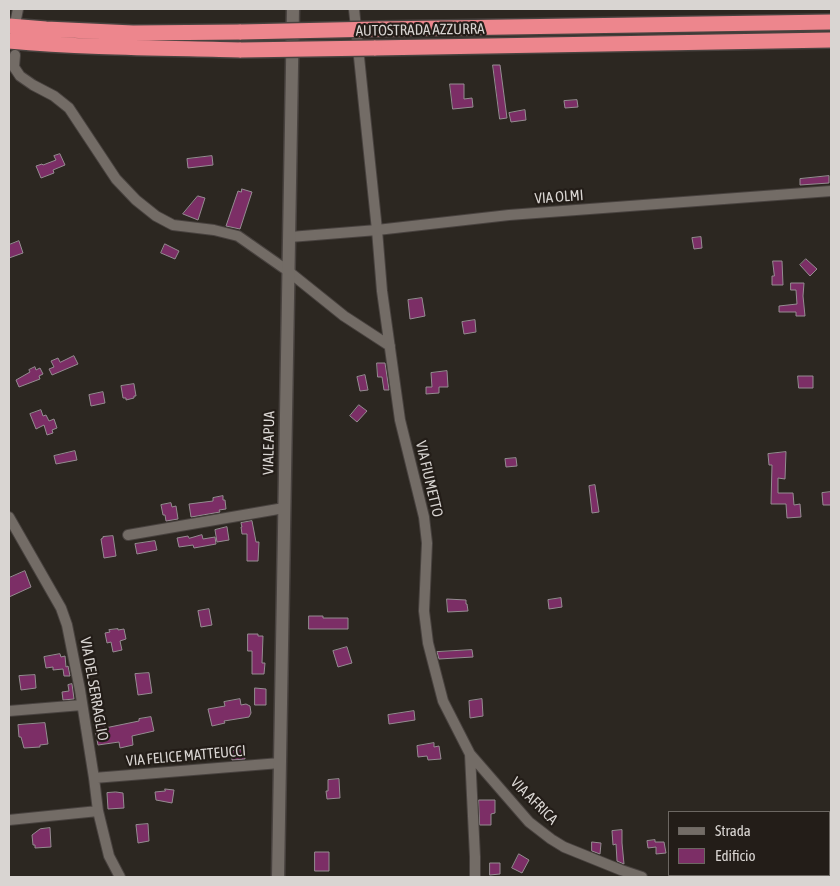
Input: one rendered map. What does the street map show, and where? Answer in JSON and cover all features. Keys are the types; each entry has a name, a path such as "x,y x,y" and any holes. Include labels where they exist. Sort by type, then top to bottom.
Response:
{"highway":[{"name":"AUTOSTRADA AZZURRA","path":"14,18 46,29 134,33 831,22"},
{"name":"AUTOSTRADA AZZURRA","path":"12,48 41,44 124,48 241,50 831,40"}],"street":[{"name":"VIALE APUA","path":"278,877 293,9"},
{"name":"VIA FIUMETTO","path":"354,9 382,291 400,420 424,516 426,543 424,611 428,643 442,700 470,754 475,877"},
{"path":"12,48 14,67 20,76 54,96 69,108 116,179 136,200 156,216 173,225 214,230 238,236 288,271 344,316 390,346"},
{"name":"VIA OLMI","path":"290,237 377,230 509,215 831,191"},
{"path":"128,535 284,508"},
{"name":"VIA DEL SERRAGLIO","path":"9,516 61,608 67,625 80,690 98,811 109,856 120,877"},
{"path":"9,711 82,705"},
{"name":"VIA AFRICA","path":"470,754 529,822 551,839 621,870 642,877"},
{"name":"VIA FELICE MATTEUCCI","path":"94,778 280,763"},
{"path":"9,820 98,811"},
{"path":"830,877 831,863"}],"building":[{"path":"493,65 500,65 507,118 500,119"},
{"path":"450,84 464,84 464,99 472,98 473,107 453,109"},
{"path":"577,100 578,107 565,108 564,101"},
{"path":"525,110 526,120 511,122 509,113"},
{"path":"60,154 65,165 53,170 54,173 41,178 36,166 56,160 54,156"},
{"path":"212,156 213,165 188,168 187,159"},
{"path":"829,176 829,183 800,185 800,179"},
{"path":"242,189 252,192 240,229 226,226 238,191 241,192"},
{"path":"198,196 205,198 198,220 183,214"},
{"path":"701,237 702,248 694,249 692,238"},
{"path":"19,241 23,253 9,258 9,245"},
{"path":"165,244 179,251 175,259 161,253"},
{"path":"806,259 817,269 810,276 800,265"},
{"path":"773,261 782,261 783,285 772,285 772,276 774,276"},
{"path":"791,283 804,283 805,316 796,316 796,312 779,312 779,306 797,304 796,290 791,290"},
{"path":"422,298 425,316 410,319 408,300"},
{"path":"475,320 476,332 464,334 462,322"},
{"path":"74,356 78,364 52,375 49,369 54,367 51,361 58,358 60,362"},
{"path":"377,363 385,363 389,390 384,390 382,377 378,377"},
{"path":"35,367 36,370 40,368 43,374 39,376 40,379 19,387 16,380"},
{"path":"447,371 448,387 439,387 439,393 426,394 426,387 432,387 431,373"},
{"path":"365,375 368,390 360,391 357,377"},
{"path":"798,376 813,376 813,388 799,388"},
{"path":"134,384 136,396 126,400 126,398 123,398 121,386"},
{"path":"103,392 105,403 91,406 89,395"},
{"path":"359,405 367,411 357,422 350,416"},
{"path":"41,410 43,416 46,415 49,421 54,419 57,428 52,430 53,433 47,435 44,425 36,429 30,414"},
{"path":"75,451 77,460 56,464 54,456"},
{"path":"786,452 785,479 778,478 778,493 793,493 794,505 800,504 801,517 787,518 786,504 771,504 772,465 769,465 768,454"},
{"path":"516,458 517,466 506,467 505,459"},
{"path":"595,485 599,512 592,513 589,486"},
{"path":"831,492 831,505 823,505 822,493"},
{"path":"223,496 226,509 219,510 220,512 191,517 189,504 213,501 213,498"},
{"path":"171,503 172,507 176,506 178,519 166,521 161,505"},
{"path":"252,521 256,542 259,542 258,561 247,561 247,534 242,534 241,523"},
{"path":"227,527 229,540 217,542 215,530"},
{"path":"202,535 203,539 215,537 216,544 194,548 193,545 179,547 177,538"},
{"path":"113,536 116,556 104,558 101,539"},
{"path":"155,541 157,550 137,554 135,544"},
{"path":"25,571 31,587 9,597 9,578"},
{"path":"561,598 562,607 549,609 548,600"},
{"path":"447,599 466,600 468,611 448,612"},
{"path":"209,609 212,625 201,627 198,611"},
{"path":"309,616 348,618 348,629 309,629"},
{"path":"124,629 126,639 120,641 122,650 113,652 111,642 107,643 105,633 110,632 109,630"},
{"path":"248,634 263,636 262,663 265,663 264,674 252,674 252,651 248,651"},
{"path":"347,647 352,663 338,667 333,651"},
{"path":"472,650 473,657 439,659 437,652"},
{"path":"60,654 61,657 65,656 66,667 68,666 70,676 64,676 63,669 53,670 53,667 46,668 44,657"},
{"path":"149,673 152,693 138,695 135,674"},
{"path":"35,675 36,688 21,690 19,676"},
{"path":"72,684 74,699 63,700 62,692 69,691 68,685"},
{"path":"255,688 266,689 266,705 255,705"},
{"path":"240,699 241,705 246,704 250,706 251,713 249,717 224,721 225,723 212,726 208,709 225,706 224,702"},
{"path":"482,699 483,716 470,718 469,701"},
{"path":"414,711 415,720 389,724 388,715"},
{"path":"151,717 154,731 132,736 133,745 120,748 119,742 98,745 94,724 104,722 105,728"},
{"path":"45,723 48,744 40,745 40,747 24,748 21,737 19,737 18,725"},
{"path":"434,743 434,747 439,746 441,759 428,760 427,756 418,757 417,746"},
{"path":"244,750 245,759 232,760 231,751"},
{"path":"339,779 340,798 327,799 328,780"},
{"path":"165,789 174,790 172,803 156,800 155,792 165,791"},
{"path":"107,793 123,793 124,808 108,809"},
{"path":"479,800 495,800 495,813 491,814 491,825 480,825"},
{"path":"148,824 149,841 138,843 136,825"},
{"path":"50,828 51,847 35,848 32,835 40,829"},
{"path":"622,830 624,864 617,861 616,844 613,845 612,831"},
{"path":"655,840 655,842 664,842 666,853 656,854 656,847 648,848 647,841"},
{"path":"592,842 601,843 600,854 592,851"},
{"path":"315,852 329,852 329,871 315,871"},
{"path":"519,854 529,860 522,873 512,868"},
{"path":"490,863 500,863 500,874 490,875"}]}
